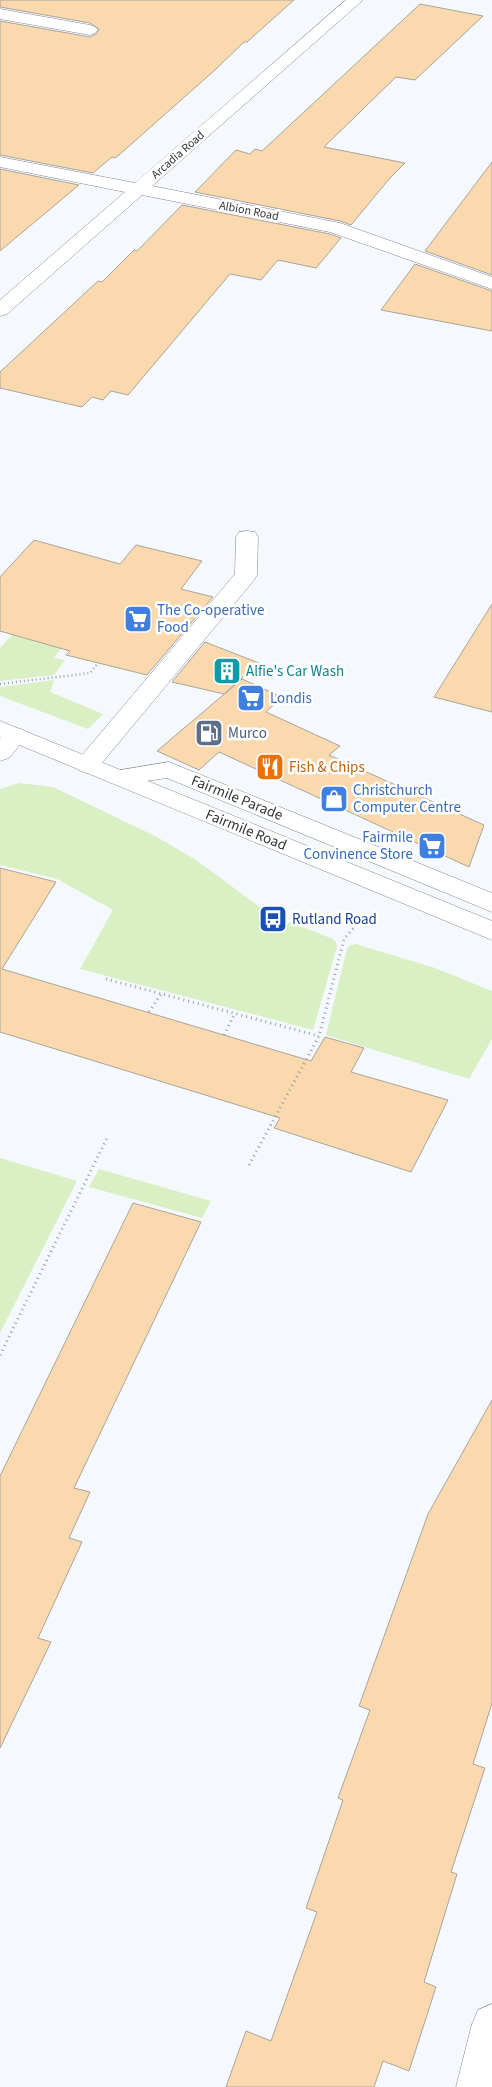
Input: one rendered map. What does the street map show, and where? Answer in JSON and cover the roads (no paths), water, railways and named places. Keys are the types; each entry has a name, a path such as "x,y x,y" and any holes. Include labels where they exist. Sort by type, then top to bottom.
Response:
{"street":[{"name":"Arcadia Road","path":"0,310 355,0"},
{"path":"0,14 90,30"},
{"name":"Albion Road","path":"0,162 334,227 492,283"},
{"path":"87,765 246,575 247,537"},
{"name":"Fairmile Road","path":"5,739 118,777 492,931"},
{"name":"Fairmile Parade","path":"118,777 169,770 492,903"},
{"path":"476,2087 492,2024"}],"place":[{"name":"The Co-operative Food","path":"138,619"},
{"name":"Alfie's Car Wash","path":"227,671"},
{"name":"Londis","path":"251,698"},
{"name":"Murco","path":"209,733"},
{"name":"Fish & Chips","path":"270,767"},
{"name":"Christchurch Computer Centre","path":"334,799"},
{"name":"Fairmile Convinence Store","path":"432,846"},
{"name":"Rutland Road","path":"273,919"}]}
